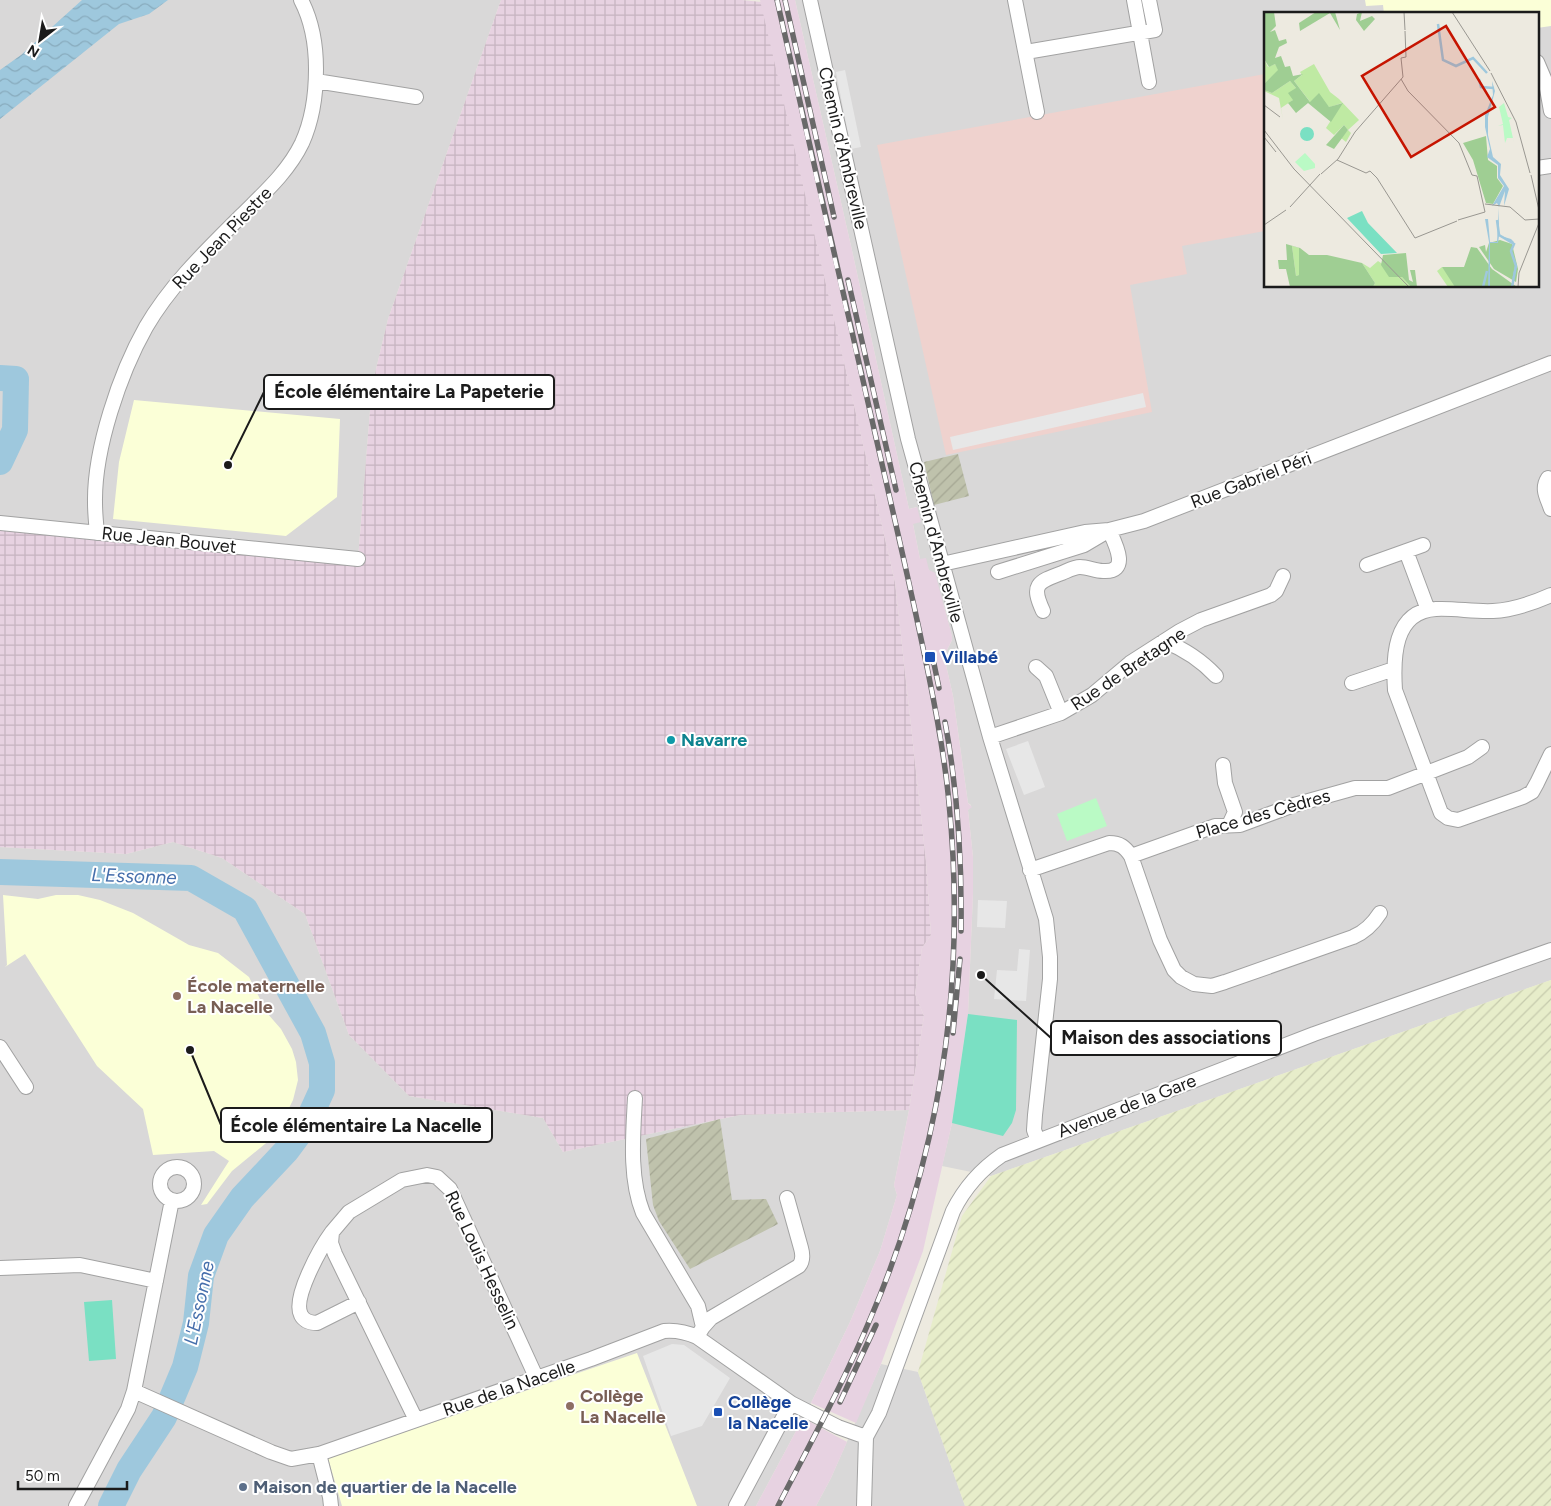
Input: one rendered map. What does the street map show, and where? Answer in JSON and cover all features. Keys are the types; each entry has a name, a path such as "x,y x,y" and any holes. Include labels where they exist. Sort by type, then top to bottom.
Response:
{"street":[{"name":"Rue Jean Piestre","path":"97,533 94,502 100,452 109,419 131,357 147,326 171,290 203,254 280,177 302,142 308,123 316,81 316,58 312,30 301,0"},
{"name":"Chemin d'Ambreville","path":"810,0 908,439 990,737 1046,919 1050,956 1049,996 1035,1115 1034,1130 1038,1141"},
{"path":"1015,0 1037,112"},
{"path":"1134,0 1148,82"},
{"path":"1026,52 1155,30 1149,0"},
{"path":"1538,64 1546,83 1551,111"},
{"path":"316,81 416,97"},
{"path":"1538,168 1551,166"},
{"name":"Rue Gabriel Péri","path":"942,564 1084,532 1109,530 1144,521 1551,364"},
{"path":"1548,478 1544,490 1551,509"},
{"name":"Rue Jean Bouvet","path":"0,523 358,559"},
{"path":"998,572 1084,545 1109,530 1118,552 1119,563 1116,567 1106,571 1079,567 1050,577 1040,583 1036,590 1036,596 1042,611"},
{"path":"1367,565 1423,545"},
{"path":"1406,551 1428,610"},
{"name":"Rue de Bretagne","path":"990,737 1062,713 1092,695 1130,663 1201,620 1271,596 1276,591 1283,576"},
{"path":"1551,595 1528,605 1494,611 1428,610 1408,621 1400,633 1394,657 1395,690 1441,813 1448,818 1458,820 1532,792 1551,754"},
{"path":"1164,641 1180,647 1196,657 1216,676"},
{"path":"1036,667 1046,676 1062,713"},
{"path":"1352,683 1394,669"},
{"name":"Place des Cèdres","path":"1131,856 1214,826 1240,824 1294,805 1355,788 1388,788 1468,757 1482,747"},
{"path":"1222,765 1225,783 1235,812 1229,825"},
{"path":"1030,870 1109,843 1122,845 1131,856 1168,960 1181,977 1194,984 1212,986 1353,937 1362,933 1380,914"},
{"name":"Avenue de la Gare","path":"866,1437 879,1413 938,1248 960,1197 974,1178 991,1162 1002,1155 1314,1034 1551,950"},
{"path":"0,1048 26,1087"},
{"path":"635,1098 634,1156 638,1202 698,1306 700,1332"},
{"name":"Rue Louis Hesselin","path":"359,1302 318,1323 311,1323 301,1315 299,1302 321,1247 349,1212 402,1180 427,1175 437,1177 450,1189 536,1377"},
{"path":"700,1332 711,1318 801,1264 803,1255 787,1198"},
{"path":"76,1506 128,1409 134,1391 172,1200"},
{"path":"332,1232 335,1254 416,1420"},
{"path":"0,1268 80,1265 156,1281"},
{"name":"Rue de la Nacelle","path":"134,1391 284,1458 298,1459 319,1454 664,1331 700,1332 791,1403 838,1427 866,1437"},
{"path":"736,1506 791,1403"},
{"path":"864,1506 866,1437"},
{"path":"319,1454 331,1506"}],"shaded area":[{"path":"0,0 501,0 388,319 372,386 358,559 0,523"},
{"path":"501,0 742,0 761,2 895,582 926,861 931,935 922,948 915,994 924,1016 909,1110 740,1115 563,1152 543,1118 409,1096 349,1035 305,914 222,858 173,842 126,854 0,847 0,523 358,559 372,386 388,319"},
{"path":"760,0 795,0 909,509 917,507 921,522 913,524 920,559 926,558 929,570 935,573 952,636 944,656 953,696 968,803 972,807 968,810 973,857 973,893 968,1014 952,1123 923,1251 881,1364 856,1423 811,1403 850,1322 880,1251 897,1195 894,1185 909,1110 924,1016 915,994 922,948 931,935 926,861 895,582"},
{"path":"795,0 1551,0 1551,980 991,1176 942,1166 952,1123 968,1014 973,893 973,857 968,810 971,805 968,803 953,696 944,656 952,637 944,606 929,570 920,559 913,524 917,507 909,509"},
{"path":"1365,0 1551,0 1551,26 1538,28 1538,12 1384,12 1383,5 1366,6"},
{"path":"845,70 861,147 851,149 836,72"},
{"path":"1264,74 1264,231 1182,246 1187,274 1130,285 1152,412 946,455 877,145"},
{"path":"1143,393 1146,407 953,450 950,437"},
{"path":"134,400 340,419 337,497 286,536 113,519 119,462"},
{"path":"958,454 969,496 934,505 924,462"},
{"path":"1028,741 1045,787 1024,795 1006,749"},
{"path":"173,842 222,858 305,914 349,1035 409,1096 543,1118 563,1152 740,1115 909,1110 894,1185 897,1195 880,1251 850,1322 811,1403 756,1506 0,1506 0,847 126,854"},
{"path":"3,895 38,899 56,895 78,895 100,900 133,913 189,945 218,953 249,977 267,1013 281,1029 292,1049 298,1080 293,1100 271,1139 232,1171 207,1204 201,1205 229,1161 214,1151 153,1155 143,1109 97,1066 25,954 5,967 7,965"},
{"path":"978,900 1007,901 1005,928 977,927"},
{"path":"1019,949 1030,950 1026,1001 994,999 997,970 1017,971"},
{"path":"1551,980 1551,1506 965,1506 918,1372 962,1216 991,1176"},
{"path":"720,1119 732,1200 766,1199 778,1224 690,1269 659,1221 653,1205 646,1139"},
{"path":"672,1344 684,1345 730,1378 702,1426 671,1436 643,1356"},
{"name":"Collège La Nacelle","path":"637,1353 697,1506 342,1506 328,1458"},
{"path":"881,1364 918,1372 965,1506 816,1506 831,1478"},
{"path":"803,1418 847,1442 831,1478 816,1506 756,1506"}],"green space":[{"path":"1096,798 1107,826 1067,841 1057,814"},
{"path":"968,1014 1017,1020 1016,1110 1012,1123 1003,1136 952,1123"},
{"path":"112,1300 116,1359 89,1361 84,1302"}],"water":[{"path":"82,0 168,0 149,14 119,24 0,119 0,70 21,55"}],"waterway":[{"path":"0,378 16,379 15,430 0,462"},
{"name":"L'Essonne","path":"0,872 191,878 245,909 313,1033 322,1063 322,1090 307,1123 287,1150 242,1198 216,1235 201,1276 196,1323 185,1367 164,1417 129,1470 111,1506"}],"railway":[{"path":"777,0 935,705 949,803 954,887 954,929 949,1014 937,1097 918,1184 897,1251 861,1341 778,1506"},
{"path":"785,0 834,217"},
{"path":"848,280 896,490"},
{"path":"932,654 939,688"},
{"path":"945,722 958,826 961,931"},
{"path":"953,1033 960,959"},
{"path":"840,1402 876,1325"}],"place":[{"name":"École élémentaire La Papeterie","path":"228,465"},
{"name":"Villabé","path":"930,657"},
{"name":"Navarre","path":"671,740"},
{"name":"Maison des associations","path":"981,975"},
{"name":"École maternelle La Nacelle","path":"177,996"},
{"name":"École élémentaire La Nacelle","path":"190,1050"},
{"name":"Collège La Nacelle","path":"570,1406"},
{"name":"Collège la Nacelle","path":"718,1412"},
{"name":"Maison de quartier de la Nacelle","path":"243,1487"}]}
